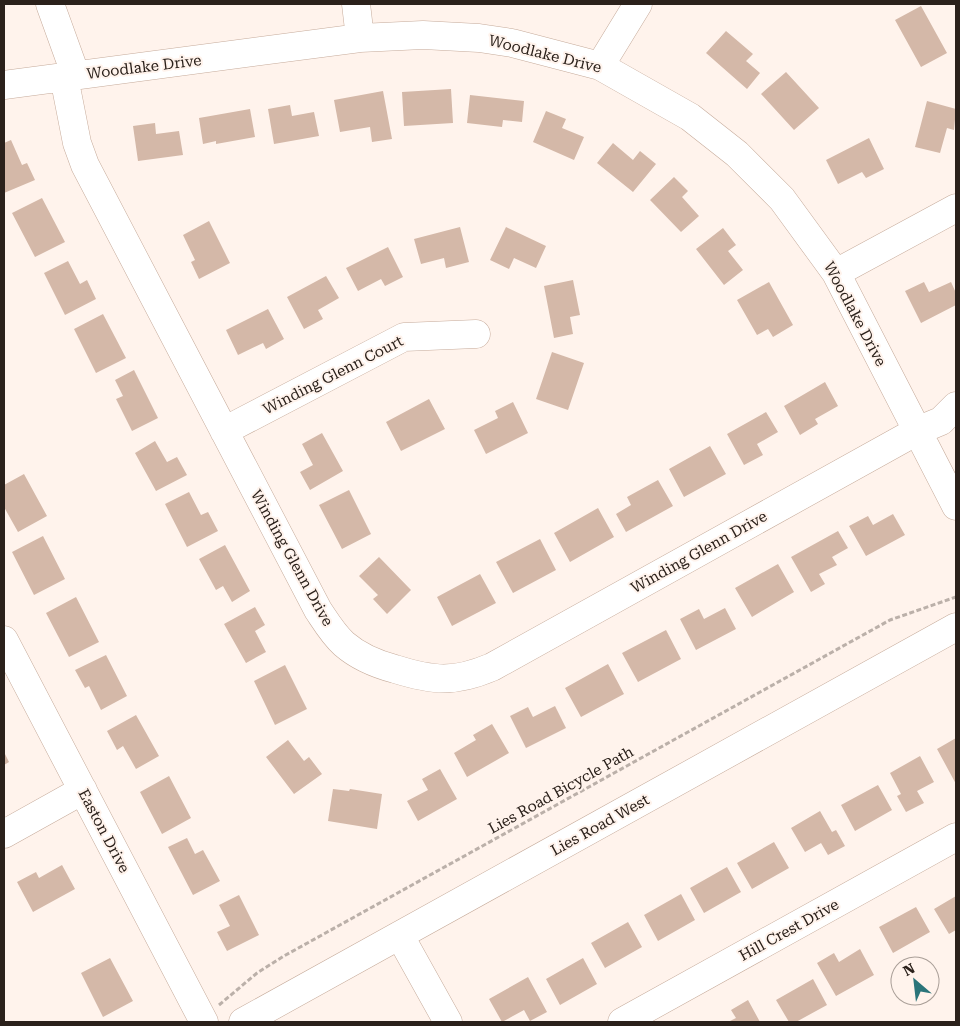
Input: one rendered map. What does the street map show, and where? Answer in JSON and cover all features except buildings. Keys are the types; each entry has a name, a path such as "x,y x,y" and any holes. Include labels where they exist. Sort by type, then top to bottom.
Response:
{"street":[{"name":"Winding Glenn Drive","path":"50,4 70,77 77,143 85,164 318,610 332,631 344,644 372,662 425,678 443,679 476,673 492,667 917,432 941,421 956,406"},
{"path":"356,4 360,38"},
{"path":"600,66 638,4"},
{"name":"Woodlake Drive","path":"4,85 360,38 423,35 479,38 512,43 600,66 690,117 737,154 782,199 836,273 956,506"},
{"path":"836,273 956,208"},
{"name":"Winding Glenn Court","path":"224,431 404,337 476,334"},
{"name":"Lies Road West","path":"244,1022 956,627"},
{"name":"Easton Drive","path":"4,640 203,1019"},
{"path":"4,834 83,790"},
{"name":"Hill Crest Drive","path":"622,1022 956,837"},
{"path":"400,936 448,1022"}],"path":[{"name":"Lies Road Bicycle Path","path":"203,1019 257,973 284,956 890,620 956,598"}]}
